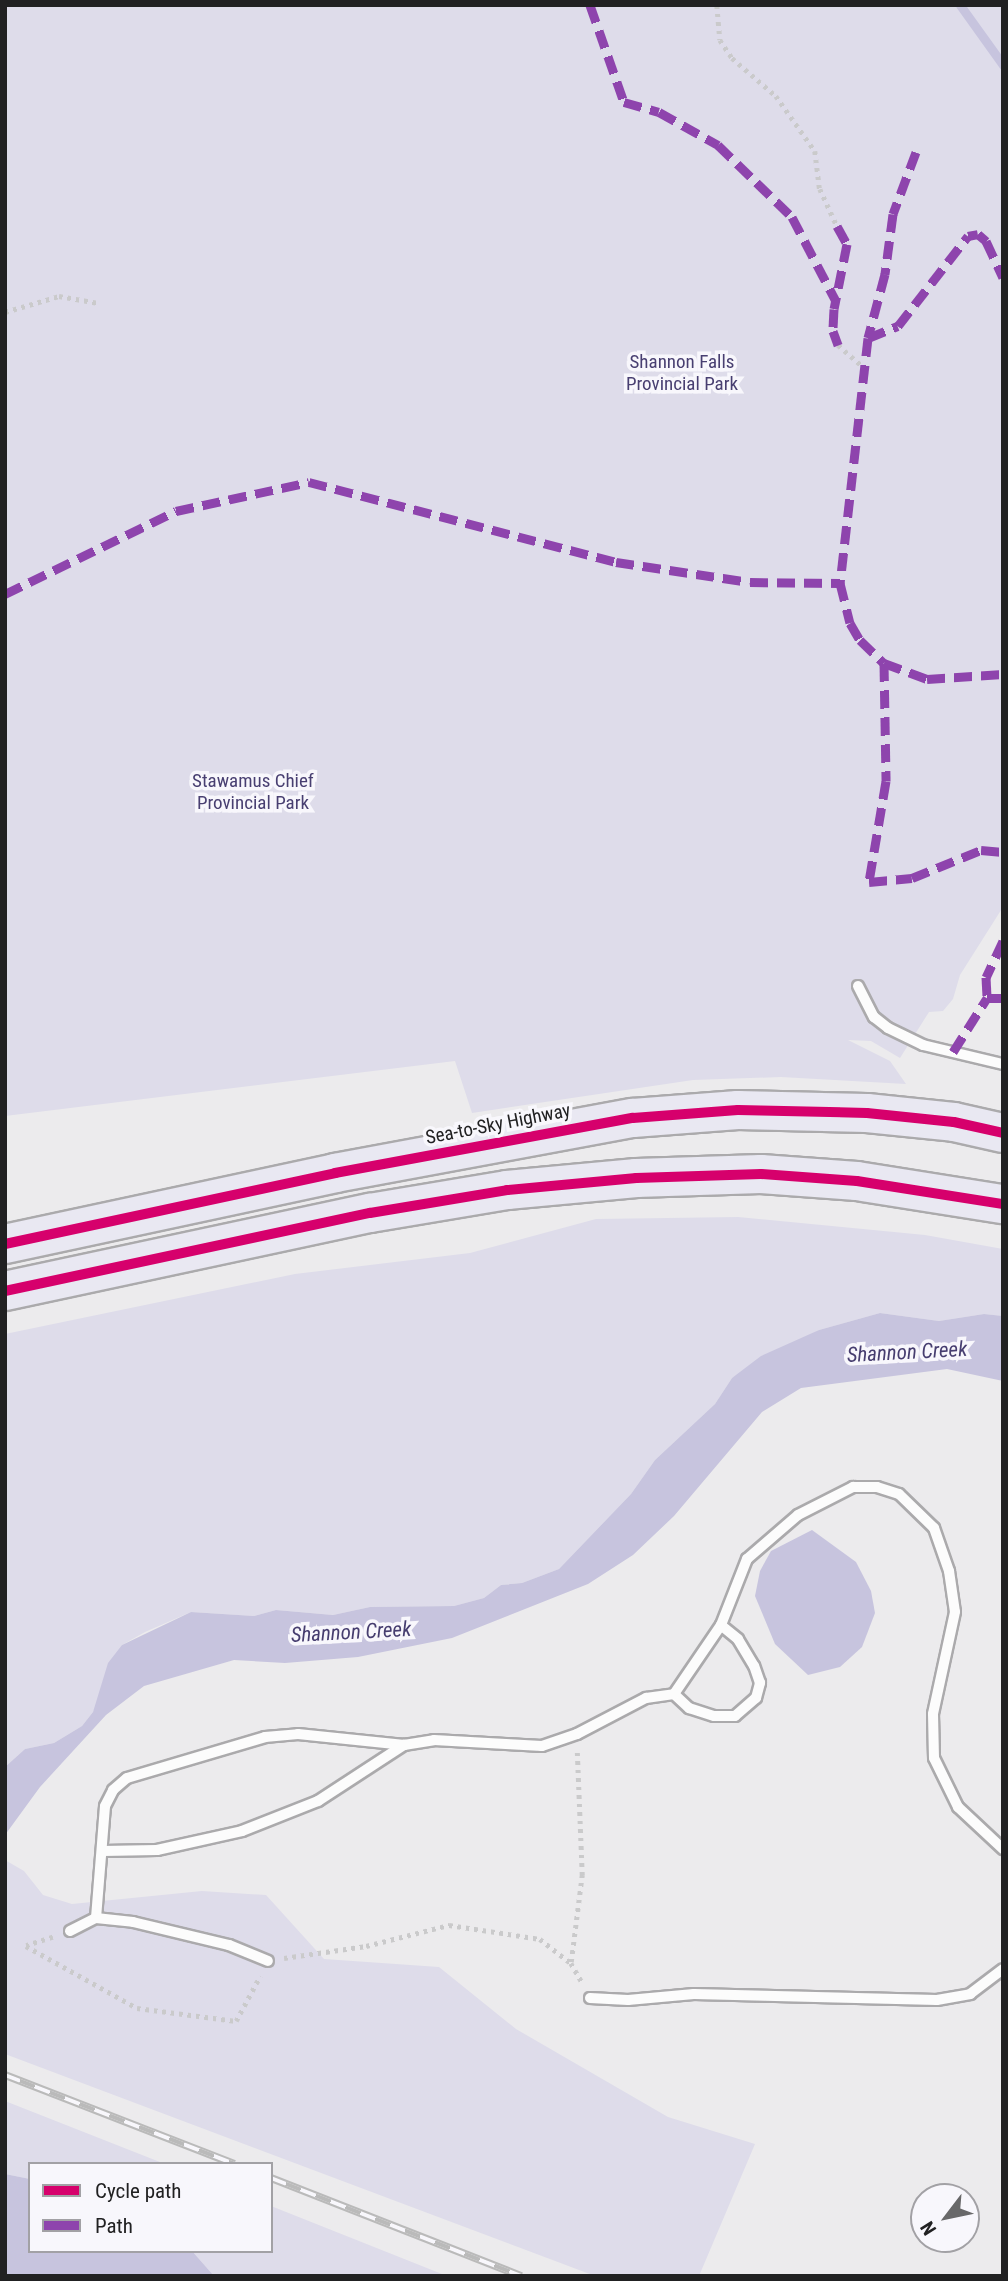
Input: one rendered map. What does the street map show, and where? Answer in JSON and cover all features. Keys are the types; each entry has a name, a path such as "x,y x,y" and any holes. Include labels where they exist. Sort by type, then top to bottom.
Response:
{"highway":[{"name":"Sea-to-Sky Highway","path":"5,1244 348,1171 633,1118 738,1110 867,1113 954,1122 1003,1133"},
{"path":"5,1291 370,1213 508,1191 636,1178 788,1176 882,1184 1003,1205"}],"lane":[{"path":"858,986 874,1017 888,1028 923,1045 1003,1064"},
{"path":"96,1919 106,1806 113,1790 127,1778 265,1737 298,1734 404,1745 434,1740 542,1746 577,1734 646,1698 674,1694 721,1625 747,1559 798,1515 853,1487 877,1486 907,1500 934,1528 949,1571 955,1612 933,1714 934,1758 958,1807 1003,1849"},
{"path":"674,1694 689,1708 714,1716 735,1716 757,1698 760,1683 754,1666 738,1639 721,1625"},
{"path":"103,1851 157,1850 242,1831 318,1801 404,1745"},
{"path":"70,1931 96,1919 171,1931 268,1961"},
{"path":"590,1998 628,2000 694,1994 937,2000 970,1994 1003,1969"}],"path":[{"path":"717,5 720,40 732,58 776,96 815,151 820,188 837,226"},
{"path":"5,312 59,296 98,303"},
{"path":"838,345 864,368"},
{"path":"571,1963 582,1875 577,1734"},
{"path":"70,1931 26,1946 137,2008 236,2021 268,1961 366,1946 449,1925 540,1940 571,1963 590,1998"}],"green space":[{"path":"5,5 1003,5 1003,907 960,975 953,999 943,1011 929,1012 900,1058 871,1041 848,1040 890,1061 906,1084 781,1077 693,1080 472,1113 455,1061 5,1116"},
{"path":"738,1217 925,1235 1003,1249 1003,1316 984,1314 939,1321 880,1313 819,1330 732,1378 715,1404 655,1460 631,1494 559,1569 522,1583 501,1585 484,1598 454,1606 370,1607 333,1615 276,1610 254,1616 191,1612 145,1632 122,1645 93,1712 82,1726 54,1743 25,1749 5,1767 5,1334 295,1274 470,1253 596,1219"},
{"path":"5,1860 24,1871 43,1895 72,1904 202,1891 266,1895 324,1959 439,1967 516,2029 668,2117 755,2144 699,2276 595,2276 5,2054"},
{"path":"5,2101 160,2162 28,2162 28,2179 5,2174"},
{"path":"273,2207 447,2276 214,2276 194,2253 273,2253"}],"water":[{"path":"880,1313 939,1321 984,1314 1003,1316 1003,1381 947,1369 801,1388 762,1412 674,1516 633,1555 588,1584 452,1638 358,1657 285,1663 234,1660 144,1686 106,1715 40,1787 5,1835 5,1767 25,1749 54,1743 82,1726 93,1712 108,1663 122,1645 191,1612 254,1616 276,1610 333,1615 370,1607 454,1606 484,1598 501,1585 522,1583 559,1569 631,1494 655,1460 715,1404 732,1378 761,1356 819,1330"},
{"path":"812,1530 856,1562 871,1591 875,1613 862,1647 840,1667 808,1675 775,1644 755,1596 760,1571 771,1551"},
{"path":"5,2174 28,2179 28,2253 194,2253 214,2276 5,2276"}],"waterway":[{"name":"Shannon Creek","path":"960,5 1003,65"}],"railway":[{"path":"5,2075 229,2162"},
{"path":"273,2179 521,2276"}],"marked path":[{"path":"590,5 624,102 659,112 718,145 792,217 836,301"},
{"path":"916,152 893,214 885,274 868,338 840,583 850,623 860,640 884,663 927,679 1003,674"},
{"path":"837,226 847,244 834,309 833,331 838,345"},
{"path":"868,338 898,326 968,236 978,234 986,241 1003,277"},
{"path":"5,594 176,511 309,482 616,562 750,582 840,583"},
{"path":"884,663 886,781 869,882 912,878 981,850 1003,852"},
{"path":"1003,941 986,977 987,998 1003,998"},
{"path":"953,1052 987,998"}],"cycle path":[{"path":"5,1244 335,1173 633,1118 738,1110 867,1113 954,1122 1003,1133"},
{"path":"5,1291 370,1213 507,1190 636,1178 761,1174 857,1181 1003,1204"}],"park label":[{"name":"Shannon Falls Provincial Park","path":"682,373"},
{"name":"Stawamus Chief Provincial Park","path":"253,792"}]}
